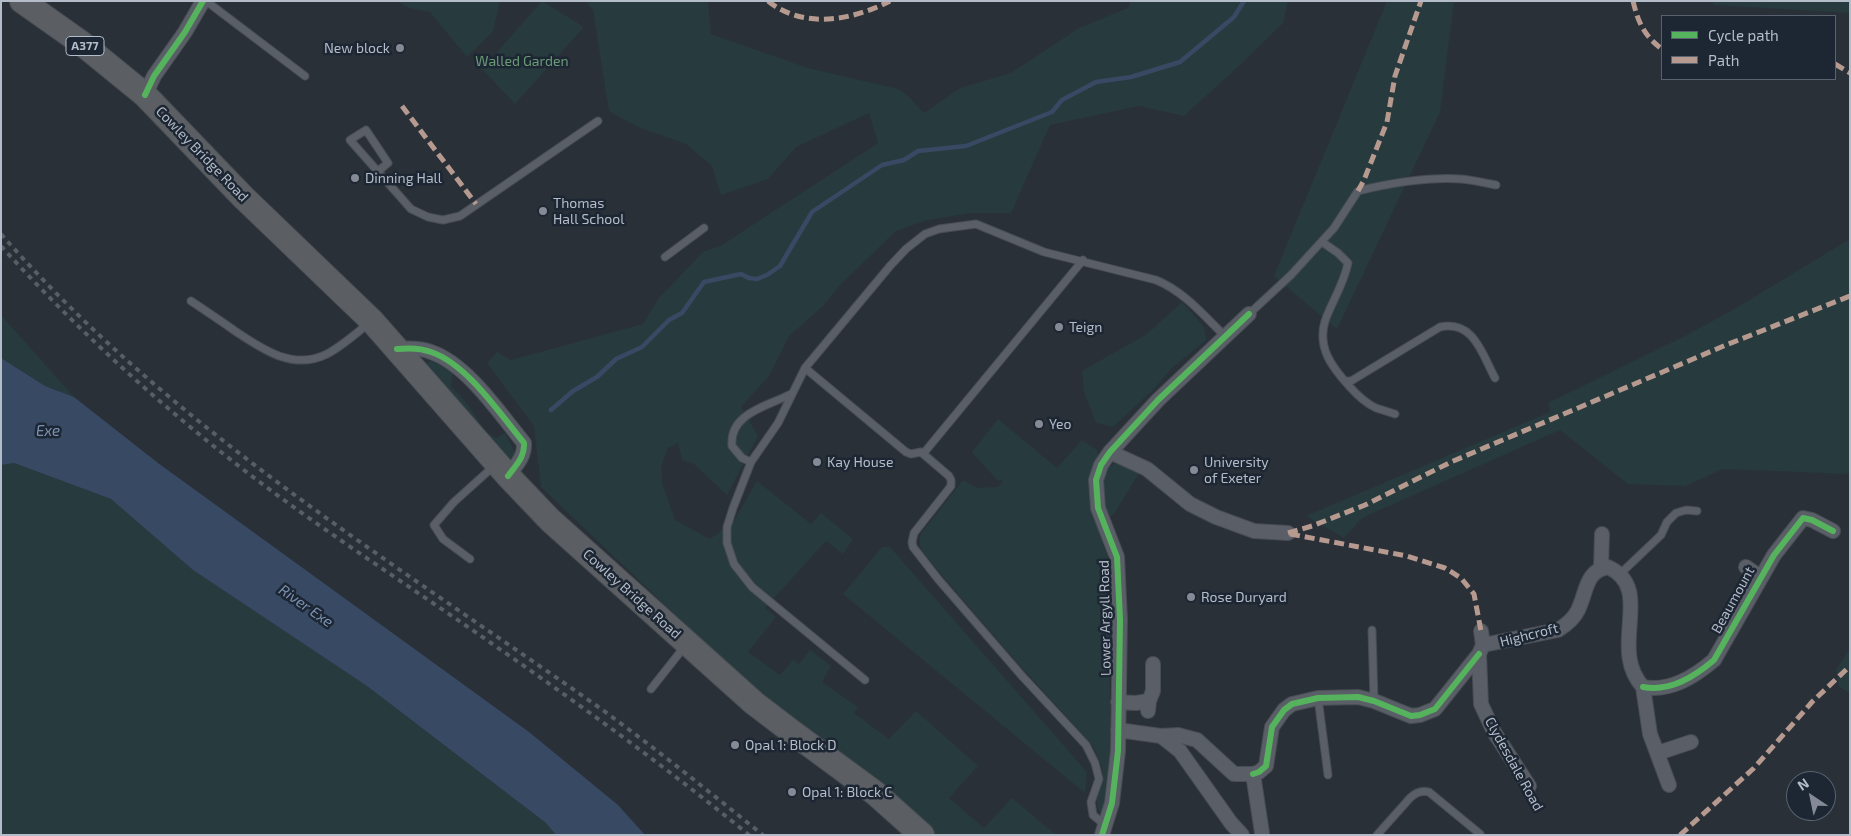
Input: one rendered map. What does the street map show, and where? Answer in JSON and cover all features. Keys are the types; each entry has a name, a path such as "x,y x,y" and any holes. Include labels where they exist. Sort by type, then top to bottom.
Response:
{"highway":[{"name":"Cowley Bridge Road","path":"22,1 80,42 145,95 243,197 372,321 502,470 563,532 754,703 875,793 922,835"}],"street":[{"path":"145,95 154,76 205,1"},
{"name":"Lower Argyll Road","path":"1104,832 1112,803 1118,751 1120,620 1117,557 1098,508 1096,480 1101,465 1110,452 1158,400 1226,338 1249,314"},
{"path":"397,349 407,348 430,351 448,360 465,372 524,443 521,459 502,470"},
{"path":"1110,452 1147,469 1190,504 1216,517 1254,531 1288,533"},
{"name":"Beaumount","path":"1643,687 1652,689 1688,680 1714,660 1743,611 1760,577 1774,555 1803,518 1812,520 1833,531"},
{"path":"1602,534 1601,568 1608,566 1620,574 1629,588 1632,601 1627,646 1631,666 1638,682 1643,687 1650,734 1669,785"},
{"name":"Beaumount","path":"1746,567 1760,577"},
{"name":"Highcroft","path":"1481,650 1558,630 1567,625 1578,610 1592,576 1601,568"},
{"name":"Clydesdale Road","path":"1481,631 1481,704 1494,732 1529,786"},
{"path":"1118,730 1161,736 1178,735 1197,740 1234,774 1253,774 1260,772 1266,766 1272,727 1277,718 1292,704 1318,698 1358,697 1374,701 1411,716 1428,713 1435,709 1481,650"},
{"path":"1118,702 1148,706 1153,691 1152,664"},
{"path":"1161,736 1180,751 1231,824 1242,835"},
{"path":"1658,753 1691,742"},
{"path":"1253,774 1262,833"}],"lane":[{"path":"205,1 306,76"},
{"path":"377,172 388,163 366,130 350,140 377,172 411,209 428,217 443,220 460,216 598,121"},
{"path":"1249,314 1291,275 1322,242 1334,228 1358,191 1414,180 1437,179 1463,179 1496,185"},
{"path":"865,680 761,596 740,573 734,564 727,543 727,527 751,462 778,423 805,368 906,249 925,234 939,229 976,224 1044,252 1083,260 1168,285 1184,295 1226,338"},
{"path":"665,257 704,228"},
{"path":"1322,242 1348,263 1344,281 1325,322 1322,338 1323,348 1329,362 1360,397 1375,408 1395,414"},
{"path":"923,454 1083,260"},
{"path":"191,301 265,351 288,359 305,360 327,354 372,321"},
{"path":"1344,381 1351,382 1440,327 1450,325 1458,326 1474,338 1495,378"},
{"path":"805,368 906,452 923,454 949,476 952,484 914,533 913,547 938,580 1086,745 1095,763 1099,779 1091,802 1093,815 1104,832"},
{"path":"751,462 742,458 732,446 732,433 736,426 749,414 792,394"},
{"path":"470,559 443,539 434,525 454,502 502,470"},
{"path":"1620,574 1660,536 1667,522 1676,513 1686,510 1697,510"},
{"path":"1372,630 1374,701"},
{"path":"651,689 688,643"},
{"path":"1318,698 1328,775"},
{"path":"1377,835 1416,792 1426,791 1480,834"}],"green space":[{"path":"397,1 500,1 493,31 467,57 430,12 409,8"},
{"name":"Walled Garden","path":"542,1 584,27 515,104 482,69"},
{"path":"586,1 708,1 711,34 808,68 898,89 909,97 924,113 960,88 1011,73 1079,28 1128,8 1131,1 1288,1 1283,23 1184,116 1139,106 1050,125 1011,213 969,213 924,221 896,231 841,284 822,307 789,336 769,376 741,407 758,436 727,495 694,464 682,460 678,443 668,448 661,467 663,486 675,520 710,539 734,521 757,481 811,524 821,513 853,539 843,554 826,541 765,608 776,617 748,652 780,675 793,660 799,664 810,650 831,666 822,682 858,707 854,713 889,739 916,711 978,766 949,798 984,828 1012,798 1056,835 936,835 861,769 752,688 541,487 534,426 487,363 497,352 511,360 643,324 659,298 703,252 722,245 878,143 869,113 796,147 768,179 721,195 712,166 686,144 638,127 609,111 593,10"},
{"path":"1387,1 1454,1 1440,112 1337,329 1274,276"},
{"path":"1711,1 1850,1 1850,13 1715,5"},
{"path":"1850,239 1850,474 1723,469 1685,486 1628,484 1560,430 1362,518 1344,538 1306,516 1550,412 1548,403 1689,334"},
{"path":"1182,302 1204,327 1206,340 1171,369 1154,389 1113,427 1096,423 1084,392 1082,371 1147,334"},
{"path":"1,315 74,397 45,386 1,358"},
{"path":"432,360 451,370 453,373 451,386 466,402 488,433 497,438 505,433 515,452 514,457 510,459 504,456 426,367 427,363"},
{"path":"998,419 1057,468 1082,440 1097,450 1099,459 1110,466 1121,460 1141,470 1114,514 1097,524 1108,558 1111,771 1101,815 1097,798 1103,781 1103,772 1093,746 1015,660 922,552 920,547 922,532 963,480 978,488 998,487 1003,481 997,480 972,452"},
{"path":"14,463 111,499 193,570 367,686 546,823 556,835 1,835 1,465"},
{"path":"882,547 890,547 1087,772 1085,793 843,594"},
{"path":"1850,648 1850,693 1839,687 1836,670"}],"water":[{"name":"Exe","path":"1,358 45,386 74,397 158,463 529,732 618,805 645,835 556,835 546,823 367,686 193,570 111,499 14,463 1,465"}],"waterway":[{"path":"551,410 573,391 597,377 616,359 642,347 669,320 682,313 704,282 741,274 757,279 780,266 812,212 882,165 904,160 918,151 966,146 1052,112 1062,100 1096,82 1131,77 1180,62 1234,17 1244,1"}],"railway":[{"path":"1,234 67,304 136,369 209,430 285,488 362,543 597,706 681,769 763,835"},
{"path":"1,246 26,274 107,354 221,452 320,526 491,643 654,760 749,835"}],"marked path":[{"path":"768,1 782,10 797,16 813,19 845,17 876,8 890,1"},
{"path":"1358,191 1387,122 1395,76 1421,1"},
{"path":"1633,1 1637,16 1646,34 1661,48"},
{"path":"1836,65 1850,73"},
{"path":"402,106 476,204"},
{"path":"1288,533 1312,526 1365,505 1451,462 1726,345 1850,296"},
{"path":"1290,534 1407,556 1445,568 1461,578 1474,594 1481,631"},
{"path":"1680,835 1754,768 1812,702 1850,666"}],"cycle path":[{"path":"145,95 154,76 185,32 203,1"},
{"path":"1102,835 1112,803 1118,751 1120,620 1117,557 1098,508 1096,480 1101,465 1110,452 1158,400 1249,314"},
{"path":"397,349 423,350 444,358 470,378 482,391 524,443 521,457 508,476"},
{"path":"1643,687 1663,687 1681,682 1714,660 1774,555 1803,518 1812,520 1833,531"},
{"path":"1253,774 1266,766 1272,727 1284,710 1292,704 1318,698 1358,697 1374,701 1411,716 1420,715 1435,709 1479,654"}],"place":[{"name":"New block","path":"400,48"},
{"name":"Dinning Hall","path":"355,178"},
{"name":"Thomas Hall School","path":"543,211"},
{"name":"Teign","path":"1059,327"},
{"name":"Yeo","path":"1039,424"},
{"name":"Kay House","path":"817,462"},
{"name":"University of Exeter","path":"1194,470"},
{"name":"Rose Duryard","path":"1191,597"},
{"name":"Opal 1: Block D","path":"735,745"},
{"name":"Opal 1: Block C","path":"792,792"}],"water label":[{"name":"River Exe","path":"306,606"}]}
